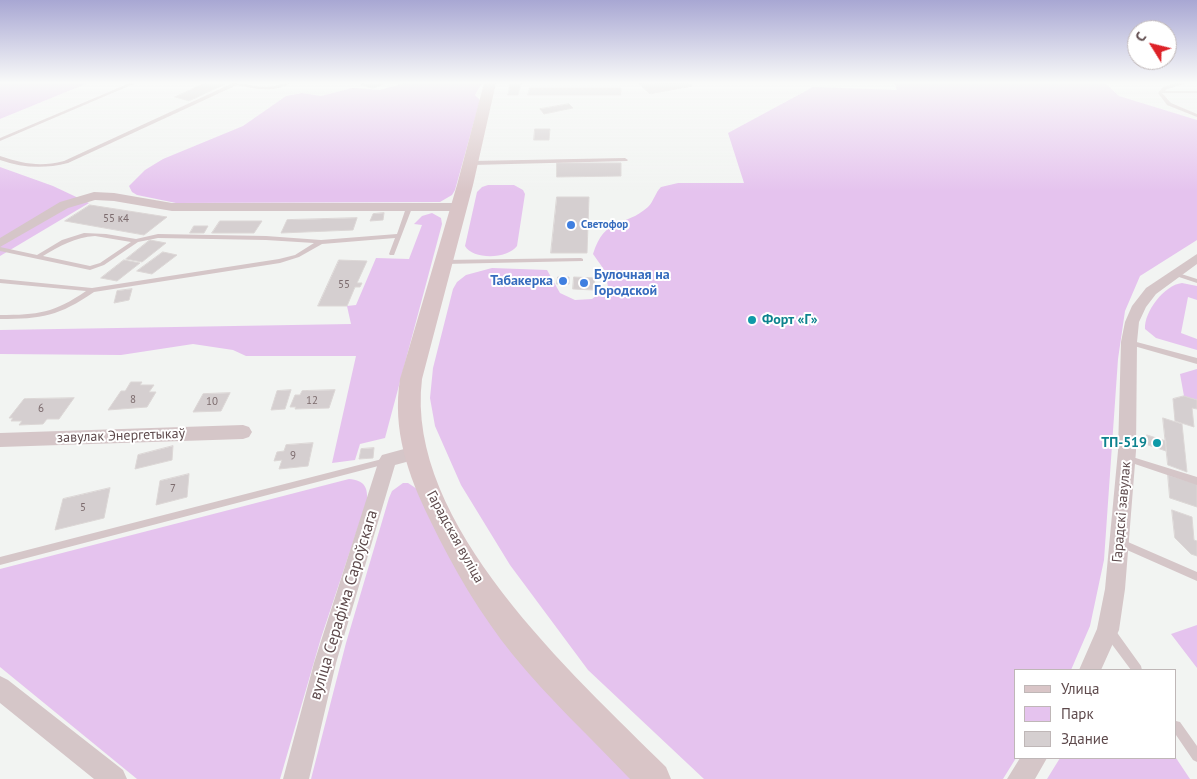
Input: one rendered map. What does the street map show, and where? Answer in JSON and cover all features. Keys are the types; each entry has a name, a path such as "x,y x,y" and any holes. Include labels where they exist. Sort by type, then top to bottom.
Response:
{"main road":[{"name":"Гарадская вуліца","path":"482,119 472,163 413,371 408,409 415,453 428,488 447,529 479,583 508,624 546,667 654,779"}],"street":[{"path":"0,243 64,205 94,196 114,197 172,207 458,207"},
{"name":"Гарадскі завулак","path":"1090,669 1108,630 1119,542 1126,458 1129,342 1132,322 1139,306 1151,292 1197,258"},
{"name":"завулак Энергетыкаў","path":"0,440 243,432"},
{"path":"388,460 415,453"},
{"name":"вуліца Серафіма Сароўскага","path":"296,779 325,663 388,460"},
{"path":"0,688 114,779"},
{"path":"1020,779 1033,759"}],"lane":[{"path":"0,140 49,119"},
{"path":"0,158 27,167 45,167 66,162 158,119"},
{"path":"472,163 624,160"},
{"path":"392,254 409,208"},
{"path":"38,258 66,240 85,234 99,234 136,241 163,236 266,238 320,242 399,236"},
{"path":"0,249 90,268 102,264 136,241"},
{"path":"0,281 92,290 280,261 305,253 320,242"},
{"path":"444,262 581,260"},
{"path":"1175,274 1197,281"},
{"path":"0,317 50,314 66,308 92,290"},
{"path":"1129,342 1197,361"},
{"path":"1126,458 1197,481"},
{"path":"0,560 388,460"},
{"path":"1119,542 1197,577"},
{"path":"1108,630 1136,669"},
{"path":"1177,727 1197,756"}],"green space":[{"path":"253,119 475,119 455,190 452,195 440,202 176,203 137,195 132,192 129,186 145,170 163,159 243,126"},
{"path":"753,119 1197,120 1197,240 1140,276 1125,311 1118,359 1104,560 1090,626 1071,669 1014,669 1015,759 1003,779 704,779 588,670 510,565 461,485 435,426 430,398 433,368 453,289 457,282 466,275 492,268 547,270 560,293 575,300 592,299 608,287 605,271 593,254 598,242 609,228 631,218 648,207 661,187 678,183 744,183 728,133"},
{"path":"0,167 53,186 89,203 0,256"},
{"path":"488,185 514,185 523,190 525,194 517,246 506,253 483,256 469,251 465,246 477,192 482,187"},
{"path":"432,213 441,218 442,224 385,438 360,444 355,460 332,463 356,356 246,356 233,350 193,344 121,355 0,354 0,330 351,324 347,306 356,305 376,258 409,259 422,225 414,224 422,216"},
{"path":"1182,283 1197,286 1197,300 1188,297 1181,333 1197,339 1197,350 1156,338 1145,329 1148,315 1156,300 1168,289"},
{"path":"1197,369 1197,400 1184,396 1180,374"},
{"path":"349,479 364,485 367,491 367,500 321,638 280,779 137,779 0,667 0,569"},
{"path":"403,483 408,483 420,491 636,779 311,779 346,643 389,498 392,491"},
{"path":"1197,625 1197,668 1171,634"},
{"path":"1059,759 1177,759 1190,779 1047,779"}],"building":[{"path":"535,129 550,129 549,140 534,140"},
{"path":"557,163 621,163 621,176 557,177"},
{"name":"Светофор","path":"557,197 589,197 587,253 551,253"},
{"path":"90,205 167,217 144,235 65,221"},
{"path":"384,213 383,220 370,221 373,214"},
{"path":"357,218 353,230 281,233 287,220"},
{"path":"220,221 262,221 254,233 212,233"},
{"path":"194,226 208,226 204,233 190,233"},
{"path":"150,240 166,243 142,262 126,259"},
{"path":"163,252 177,255 152,274 137,271"},
{"path":"124,260 140,263 117,281 101,278"},
{"path":"339,260 367,261 357,283 362,283 360,287 355,287 347,306 318,306"},
{"name":"Табакерка","path":"558,277 569,277 569,284 557,284"},
{"name":"Булочная на Городской","path":"574,277 595,278 593,290 573,289"},
{"path":"132,289 129,300 114,303 117,291"},
{"path":"131,382 142,382 140,385 154,385 149,392 156,392 147,407 108,410 121,391 125,391"},
{"path":"291,390 285,409 271,410 277,391"},
{"path":"335,390 329,408 295,409 296,407 290,407 295,395 300,395 302,391"},
{"path":"230,393 221,411 193,412 203,394"},
{"path":"1184,396 1197,400 1197,409 1192,408 1194,427 1175,421 1173,399"},
{"path":"74,398 59,419 47,419 43,424 19,425 22,421 11,421 13,418 9,418 24,399"},
{"path":"1163,418 1182,424 1187,472 1168,465"},
{"name":"ТП-519","path":"1147,435 1166,441 1166,451 1148,445"},
{"path":"313,443 308,466 279,469 282,460 274,461 277,452 284,451 286,445"},
{"path":"173,446 172,460 135,469 138,455"},
{"path":"374,448 373,458 359,459 361,449"},
{"path":"189,474 187,497 156,505 160,481"},
{"path":"1168,475 1197,484 1197,507 1170,498"},
{"path":"110,488 104,518 55,530 63,499"},
{"path":"1172,510 1192,517 1194,540 1197,541 1197,556 1191,554 1175,538"}],"place":[{"name":"Светофор","path":"571,225"},
{"name":"Табакерка","path":"563,281"},
{"name":"Булочная на Городской","path":"584,283"},
{"name":"Форт «Г»","path":"752,320"},
{"name":"ТП-519","path":"1157,443"}]}
